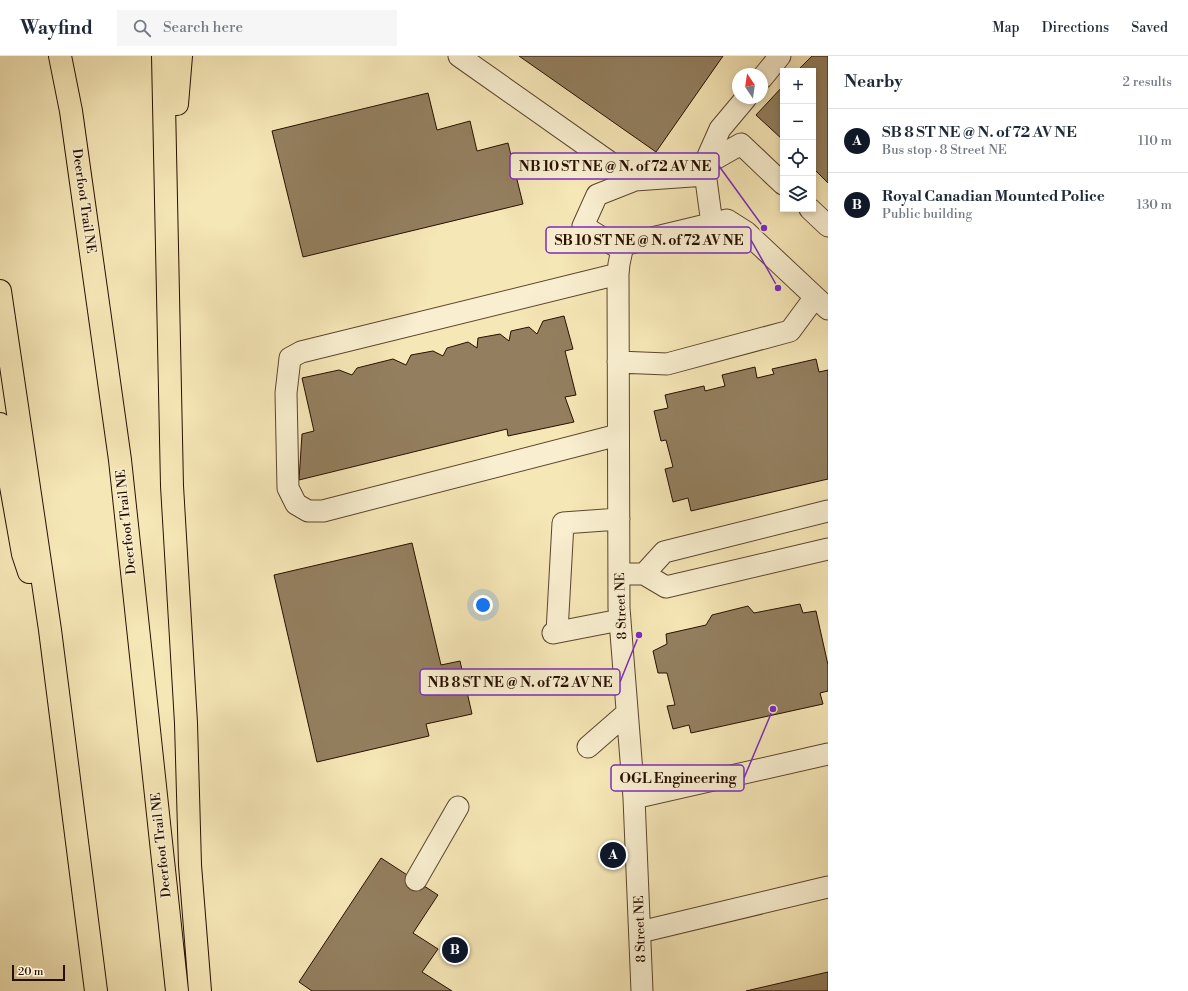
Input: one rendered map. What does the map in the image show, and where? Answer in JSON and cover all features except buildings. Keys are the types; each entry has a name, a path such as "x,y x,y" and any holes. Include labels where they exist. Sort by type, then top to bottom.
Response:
{"highway":[{"name":"Deerfoot Trail NE","path":"60,56 71,111 120,460 177,991"},
{"path":"164,56 172,486 186,723 190,865 200,991"},
{"path":"166,228 181,56"},
{"path":"0,291 50,630 96,991"},
{"path":"0,424 23,554 50,630"}],"street":[{"path":"460,56 635,180"},
{"path":"768,71 780,56"},
{"path":"720,222 705,170 720,129 741,104"},
{"path":"618,362 666,364 790,331 822,303 746,232 720,222 622,248 583,226 597,195 635,180 705,170 741,144 780,181"},
{"path":"813,212 828,226"},
{"name":"8 Street NE","path":"622,248 618,274 620,620 634,798 642,991"},
{"path":"618,274 301,352 290,358 286,393 288,488 296,504 308,511 324,511 618,435"},
{"path":"644,574 664,552 828,511"},
{"path":"619,520 563,523 555,633 620,620"},
{"path":"619,574 644,574 666,587 828,549"},
{"path":"588,746 627,713"},
{"path":"634,798 828,754"},
{"path":"416,880 458,807"},
{"path":"640,932 828,887"}],"place":[{"name":"NB 10 ST NE @ N. of 72 AV NE","path":"764,228"},
{"name":"SB 10 ST NE @ N. of 72 AV NE","path":"778,288"},
{"name":"NB 8 ST NE @ N. of 72 AV NE","path":"639,635"},
{"name":"OGL Engineering","path":"773,709"},
{"name":"SB 8 ST NE @ N. of 72 AV NE","path":"613,855"},
{"name":"Royal Canadian Mounted Police","path":"455,950"}]}
